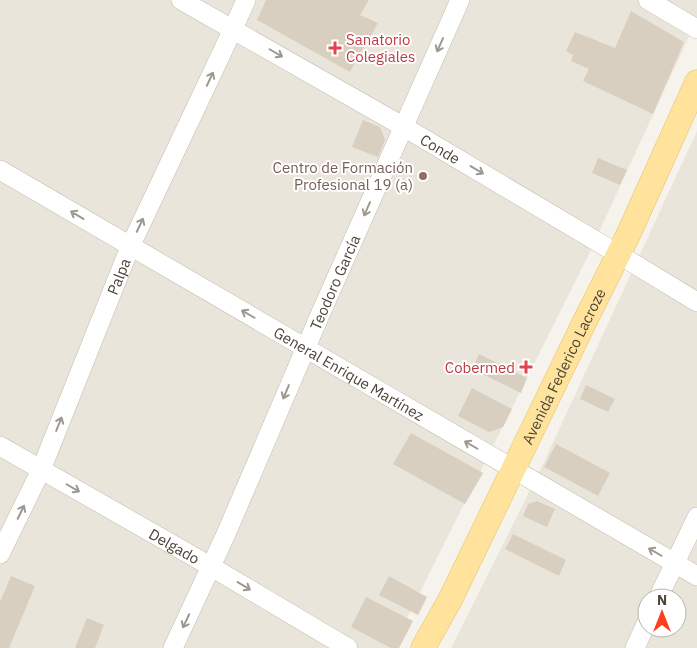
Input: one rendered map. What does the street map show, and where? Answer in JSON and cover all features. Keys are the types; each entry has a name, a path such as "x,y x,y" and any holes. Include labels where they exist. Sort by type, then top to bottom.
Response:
{"main road":[{"name":"Avenida Federico Lacroze","path":"423,648 450,600 618,254 697,82"}],"street":[{"name":"Conde","path":"181,0 404,127 697,302"},
{"name":"Palpa","path":"0,554 41,470 130,247 246,0"},
{"name":"Teodoro García","path":"173,648 460,0"},
{"path":"648,0 697,28"},
{"name":"General Enrique Martínez","path":"0,170 697,576"},
{"name":"Delgado","path":"0,446 210,566 348,648"},
{"path":"663,588 697,517"}],"shaded area":[{"path":"0,0 697,0 697,19 587,258 392,648 0,648"},
{"path":"697,131 697,648 451,648 543,464"}],"building":[{"name":"Sanatorio Colegiales","path":"266,0 369,0 360,15 378,23 350,72 257,20"},
{"path":"631,11 684,42 653,114 583,81 589,69 571,61 573,55 566,51 575,32 615,48"},
{"path":"363,120 380,127 385,140 378,157 352,147"},
{"path":"598,158 627,170 620,185 592,173"},
{"path":"479,354 527,378 521,393 472,369"},
{"path":"586,385 615,399 608,412 580,399"},
{"path":"472,388 512,409 503,427 489,432 458,416"},
{"path":"411,433 483,473 465,504 393,464"},
{"path":"556,444 610,473 598,496 544,467"},
{"path":"537,501 555,509 547,527 523,516 528,504"},
{"path":"513,534 566,560 559,576 505,549"},
{"path":"11,576 35,586 9,648 0,648 0,602"},
{"path":"389,576 427,597 418,615 379,595"},
{"path":"366,597 413,621 399,648 391,648 351,627"},
{"path":"87,618 104,625 95,648 75,648"}],"place":[{"name":"Sanatorio Colegiales","path":"335,48"},
{"name":"Centro de Formación Profesional 19 (a)","path":"423,176"},
{"name":"Cobermed","path":"526,367"}]}
